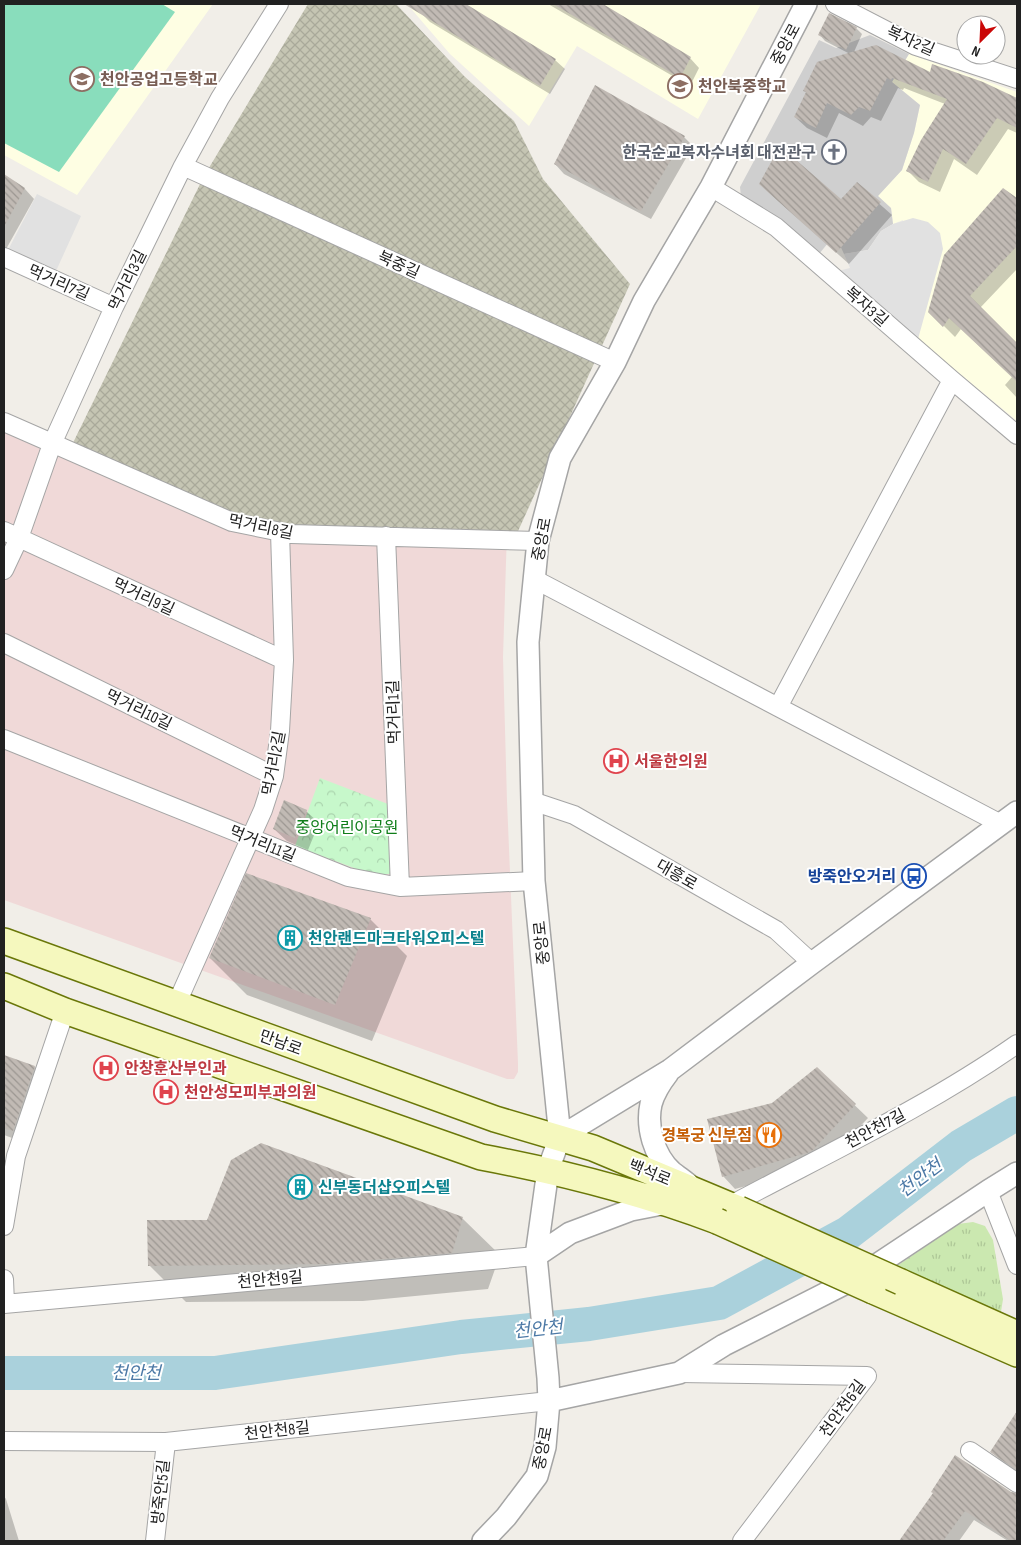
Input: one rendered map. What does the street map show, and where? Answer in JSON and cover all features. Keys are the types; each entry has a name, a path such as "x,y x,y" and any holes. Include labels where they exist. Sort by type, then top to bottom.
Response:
{"main road":[{"name":"만남로","path":"4,941 176,1005 495,1119 560,1137"},
{"path":"4,986 65,1011 481,1157 548,1170"},
{"path":"404,1130 412,1130 426,1125 431,1118 430,1102 416,1090"},
{"name":"백석로","path":"560,1137 592,1148 700,1193 728,1212"},
{"name":"백석로","path":"548,1170 669,1203 728,1212"},
{"path":"728,1212 901,1282 1017,1338"},
{"path":"728,1212 873,1291 1017,1338"}],"street":[{"name":"먹거리3길","path":"4,570 11,535 114,307 183,166 220,98 279,4"},
{"name":"중앙로","path":"560,1137 534,881 528,642 538,541 560,458 615,362 644,301 711,186 806,4"},
{"name":"복자2길","path":"835,4 916,46 1017,79"},
{"name":"북중길","path":"183,166 615,362"},
{"name":"복자3길","path":"711,186 776,228 1017,435"},
{"name":"먹거리7길","path":"4,257 114,307"},
{"path":"778,707 952,380"},
{"name":"먹거리8길","path":"4,422 232,522 291,534 538,541"},
{"name":"먹거리2길","path":"176,1005 251,839 274,776 280,730 284,660 280,532"},
{"name":"먹거리9길","path":"11,535 284,660"},
{"name":"먹거리1길","path":"386,536 400,887"},
{"path":"534,579 778,707 1009,818 670,1070 560,1137 548,1170 536,1256"},
{"name":"먹거리10길","path":"4,643 274,776"},
{"name":"먹거리11길","path":"4,739 348,877 400,887 534,881"},
{"name":"대흥로","path":"532,802 574,815 776,930 812,963"},
{"path":"4,1226 16,1156 65,1011"},
{"name":"천안천7길","path":"728,1212 938,1095 986,1066 1017,1044"},
{"path":"670,1070 660,1084 651,1103 649,1123 652,1137 658,1155 671,1172 700,1193"},
{"name":"천안천6길","path":"679,1373 724,1345 860,1276 1017,1173"},
{"path":"988,1191 1017,1265"},
{"path":"536,1256 570,1233 631,1210 669,1203"},
{"name":"중앙로","path":"492,1538 537,1476 545,1447 548,1378 536,1256"},
{"name":"천안천9길","path":"4,1304 536,1256"},
{"path":"4,1279 4,1304"},
{"name":"천안천6길","path":"548,1402 679,1373 867,1376 742,1541"},
{"name":"천안천8길","path":"4,1441 166,1442 548,1402"},
{"name":"방죽안5길","path":"155,1541 166,1442"},
{"path":"970,1451 1017,1483"}],"shaded area":[{"name":"천안공업고등학교","path":"4,4 213,4 77,195 4,155"},
{"path":"308,4 396,4 464,76 514,121 543,179 630,284 514,540 280,532 69,451 204,176"},
{"name":"천안북중학교","path":"407,4 761,4 698,119 577,46 529,126 450,54"},
{"name":"한국순교복자수녀회 대전관구","path":"870,35 909,54 892,82 920,105 914,133 902,170 878,196 891,208 893,224 881,231 868,250 844,254 838,241 833,237 819,254 741,197 740,187 819,40 836,48"},
{"path":"909,54 1017,92 1017,421 918,339 903,220 893,224 891,208 878,196 902,170 914,133 920,105 892,82"},
{"path":"37,194 81,216 56,271 7,252"},
{"path":"913,218 928,222 940,233 943,249 918,339 838,271 850,268 844,254 868,250 881,231 893,224"},
{"path":"4,415 204,499 507,531 503,657 518,1063 518,1072 514,1079 507,1079 4,900"}],"green space":[{"name":"천안공업고등학교","path":"4,4 162,4 175,12 59,172 4,143"},
{"name":"중앙어린이공원","path":"320,778 388,804 391,874 370,874 295,846"},
{"path":"973,1222 985,1226 993,1240 1003,1299 1001,1312 988,1312 900,1271 897,1266 958,1224"}],"building":[{"path":"404,4 466,4 556,59 540,86"},
{"path":"553,4 603,4 691,57 680,78"},
{"path":"829,13 857,27 846,50 818,35"},
{"path":"876,45 930,72 932,64 983,82 1017,98 1017,128 997,118 966,164 943,149 928,182 906,171 921,140 947,99 892,78 891,80 887,78 870,111 859,107 851,115 827,103 816,128 794,117 806,92 803,91 817,62"},
{"path":"595,85 685,136 641,211 554,164"},
{"path":"780,146 841,199 857,182 881,202 836,253 759,184"},
{"path":"4,174 25,188 4,227"},
{"path":"1003,188 1017,198 1017,246 970,296 1017,343 1017,382 949,318 943,327 928,312 944,255"},
{"path":"284,800 307,810 295,838 273,829"},
{"name":"천안랜드마크타워오피스텔","path":"246,873 371,918 335,1005 209,958"},
{"path":"4,1055 35,1066 13,1131 4,1128"},
{"name":"경복궁 신부점","path":"817,1067 856,1104 813,1150 722,1177 707,1119 772,1103"},
{"name":"신부동더샵오피스텔","path":"261,1143 463,1217 452,1253 326,1264 148,1266 147,1220 207,1220 231,1160"},
{"path":"1017,1411 1017,1470 990,1452"},
{"path":"955,1455 1011,1492 1017,1493 1017,1541 1011,1541 965,1511 943,1541 899,1541 933,1493 931,1492"}],"waterway":[{"name":"천안천","path":"4,1373 215,1373 461,1337 589,1324 719,1303 848,1233 961,1146 1017,1113"}],"place":[{"name":"천안공업고등학교","path":"82,79"},
{"name":"천안북중학교","path":"680,86"},
{"name":"한국순교복자수녀회 대전관구","path":"834,152"},
{"name":"서울한의원","path":"616,761"},
{"name":"방죽안오거리","path":"914,876"},
{"name":"천안랜드마크타워오피스텔","path":"290,938"},
{"name":"안창훈산부인과","path":"106,1068"},
{"name":"천안성모피부과의원","path":"166,1092"},
{"name":"경복궁 신부점","path":"769,1135"},
{"name":"신부동더샵오피스텔","path":"300,1187"}]}
